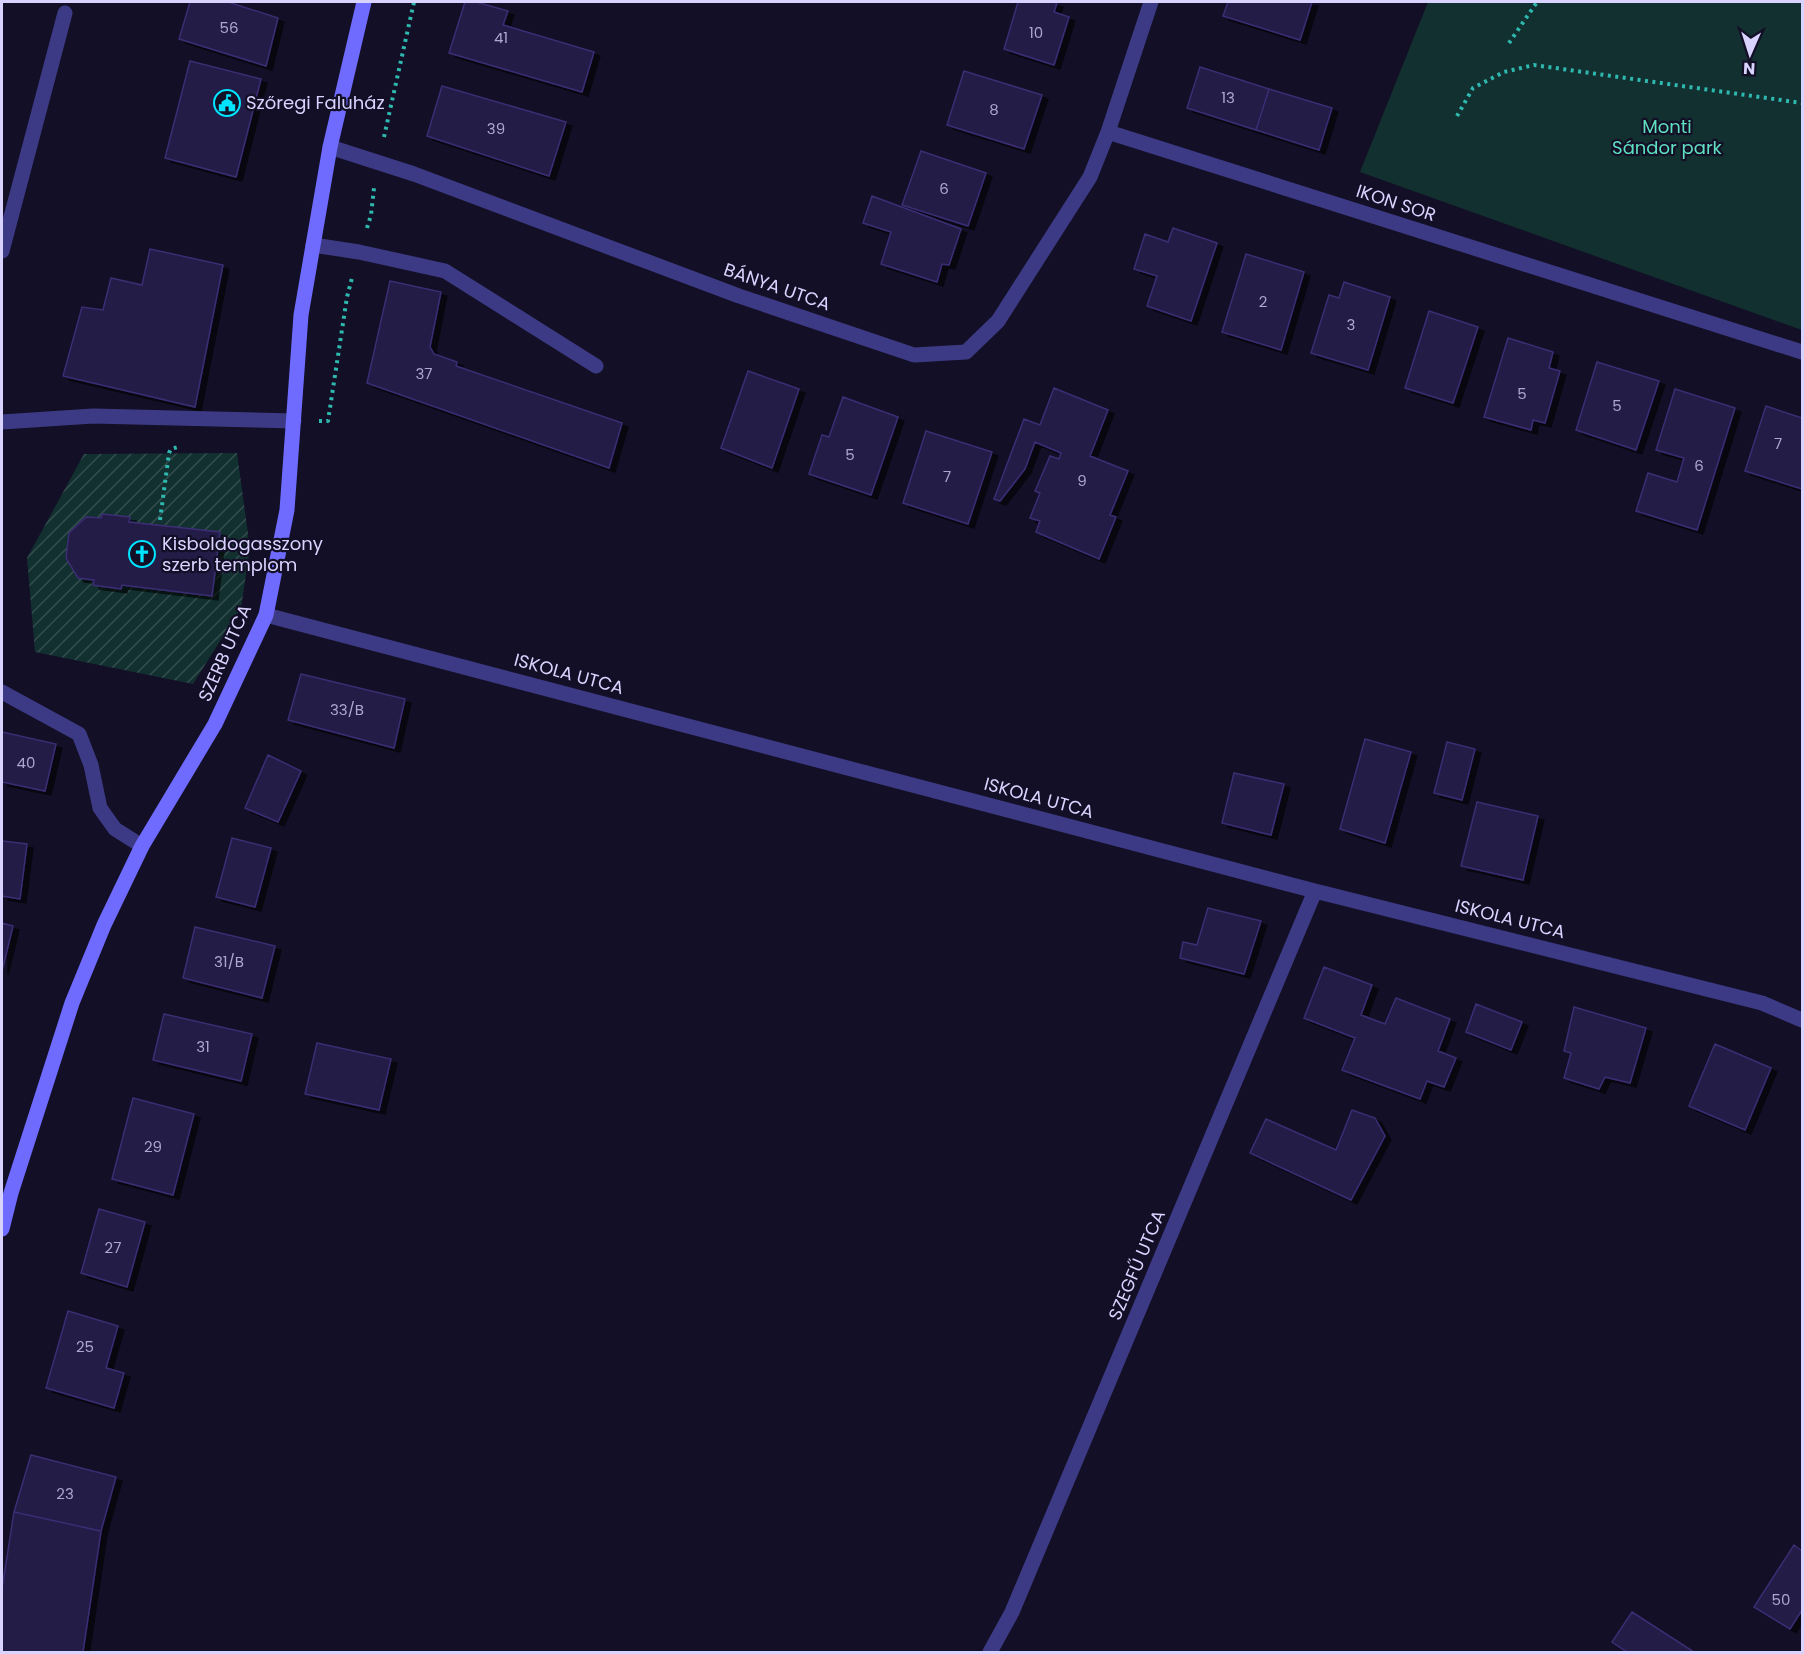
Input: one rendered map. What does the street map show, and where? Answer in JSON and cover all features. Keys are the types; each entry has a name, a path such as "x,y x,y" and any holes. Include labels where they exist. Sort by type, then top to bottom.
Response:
{"main road":[{"name":"SZERB UTCA","path":"2,1229 11,1193 72,1003 104,925 142,846 215,724 266,615 287,510 301,315 330,147 364,2"}],"street":[{"path":"1108,132 1151,2"},
{"path":"2,251 65,14"},
{"name":"BÁNYA UTCA","path":"330,147 414,174 739,296 914,355 966,352 998,321 1090,177 1108,132"},
{"name":"IKON SOR","path":"1108,132 1803,352"},
{"path":"313,245 359,252 445,271 596,366"},
{"path":"2,422 93,416 294,421"},
{"name":"ISKOLA UTCA","path":"266,615 1315,891 1750,1000 1803,1020"},
{"path":"2,692 79,734 92,765 100,808 116,829 142,846"},
{"name":"SZEGFŰ UTCA","path":"990,1653 1012,1612 1315,891"}],"path":[{"path":"1509,44 1537,2"},
{"path":"1457,116 1473,88 1504,72 1534,65 1803,104"},
{"path":"160,520 169,453"}],"green space":[{"name":"Monti Sándor park","path":"1428,2 1802,2 1802,330 1360,172"},
{"path":"237,453 250,548 241,608 193,684 35,652 27,558 84,454"}],"building":[{"path":"190,2 228,2 278,18 266,66 179,39"},
{"path":"465,2 476,2 508,11 503,25 594,52 582,92 449,53"},
{"path":"1018,2 1057,3 1054,12 1069,17 1054,65 1004,49"},
{"path":"1228,2 1312,2 1300,40 1223,16"},
{"path":"190,61 261,79 236,177 165,158"},
{"path":"1200,67 1269,89 1256,130 1187,108"},
{"path":"964,71 1042,95 1024,149 947,125"},
{"path":"442,86 566,122 549,176 427,136"},
{"path":"1269,89 1332,108 1319,150 1256,130"},
{"path":"921,151 986,173 968,226 902,205"},
{"path":"872,196 961,229 949,265 942,264 937,282 881,264 891,232 863,223"},
{"path":"1173,228 1217,243 1191,321 1147,306 1157,276 1134,269 1145,234 1168,242"},
{"path":"150,249 223,265 195,407 63,376 82,307 103,310 111,278 142,285"},
{"path":"1246,254 1304,272 1281,350 1222,332"},
{"path":"390,281 441,292 430,347 434,354 457,362 456,366 622,423 609,468 367,383"},
{"path":"1344,282 1390,297 1368,370 1311,353 1329,295 1339,298"},
{"path":"1429,311 1478,327 1453,403 1405,388"},
{"path":"1508,338 1553,352 1549,368 1560,371 1545,423 1533,420 1531,430 1484,417"},
{"path":"1597,362 1659,381 1636,450 1576,430"},
{"path":"748,371 799,389 772,468 721,448"},
{"path":"1054,388 1108,410 1090,456 1128,471 1110,515 1116,517 1099,559 1036,532 1040,521 1030,518 1040,493 1035,491 1050,456 1059,459 1061,453 1035,442 1025,469 1000,501 994,499 1024,419 1040,425"},
{"path":"1675,389 1735,408 1697,530 1636,511 1648,473 1677,482 1684,458 1656,450"},
{"path":"843,397 898,417 871,495 809,474 822,435 829,437"},
{"path":"1766,406 1802,418 1802,489 1745,471"},
{"path":"926,431 992,452 968,524 903,503"},
{"name":"Kisboldogasszony szerb templom","path":"102,514 130,517 129,522 220,532 212,596 122,585 121,589 93,585 94,580 78,578 66,558 69,533 86,517 101,518"},
{"path":"301,674 405,699 394,748 288,720"},
{"path":"2,732 56,744 45,791 2,782"},
{"path":"1365,739 1411,752 1385,843 1340,829"},
{"path":"1447,742 1475,749 1462,800 1434,793"},
{"path":"268,755 301,771 278,822 245,808"},
{"path":"1234,773 1284,784 1271,835 1222,823"},
{"path":"1477,802 1538,816 1523,880 1461,866"},
{"path":"232,838 271,848 255,907 216,897"},
{"path":"2,841 27,844 20,899 2,896"},
{"path":"1208,908 1261,921 1244,974 1180,958 1183,942 1197,945"},
{"path":"2,923 13,926 2,971"},
{"path":"195,927 275,946 262,998 183,978"},
{"path":"1324,967 1372,985 1361,1015 1385,1024 1396,998 1450,1019 1438,1051 1456,1058 1444,1087 1427,1081 1420,1099 1342,1070 1355,1038 1304,1018"},
{"path":"1476,1004 1522,1022 1511,1050 1466,1032"},
{"path":"1574,1007 1646,1028 1630,1083 1605,1077 1599,1089 1564,1078 1571,1053 1564,1051"},
{"path":"164,1014 252,1034 241,1081 153,1060"},
{"path":"317,1043 391,1059 379,1110 305,1094"},
{"path":"1715,1044 1771,1068 1745,1130 1689,1106"},
{"path":"133,1098 194,1114 173,1195 112,1179"},
{"path":"1352,1110 1375,1118 1385,1136 1351,1200 1250,1153 1266,1119 1336,1150"},
{"path":"99,1209 145,1222 127,1287 81,1273"},
{"path":"68,1311 118,1326 106,1368 124,1373 114,1408 46,1388"},
{"path":"31,1455 116,1477 101,1531 14,1512"},
{"path":"14,1512 101,1531 83,1652 2,1652 2,1589"},
{"path":"1794,1545 1802,1551 1802,1610 1790,1629 1754,1607"},
{"path":"1632,1612 1694,1652 1627,1652 1612,1642"}],"place":[{"name":"Szőregi Faluház","path":"227,103"},
{"name":"Kisboldogasszony szerb templom","path":"142,554"}]}
